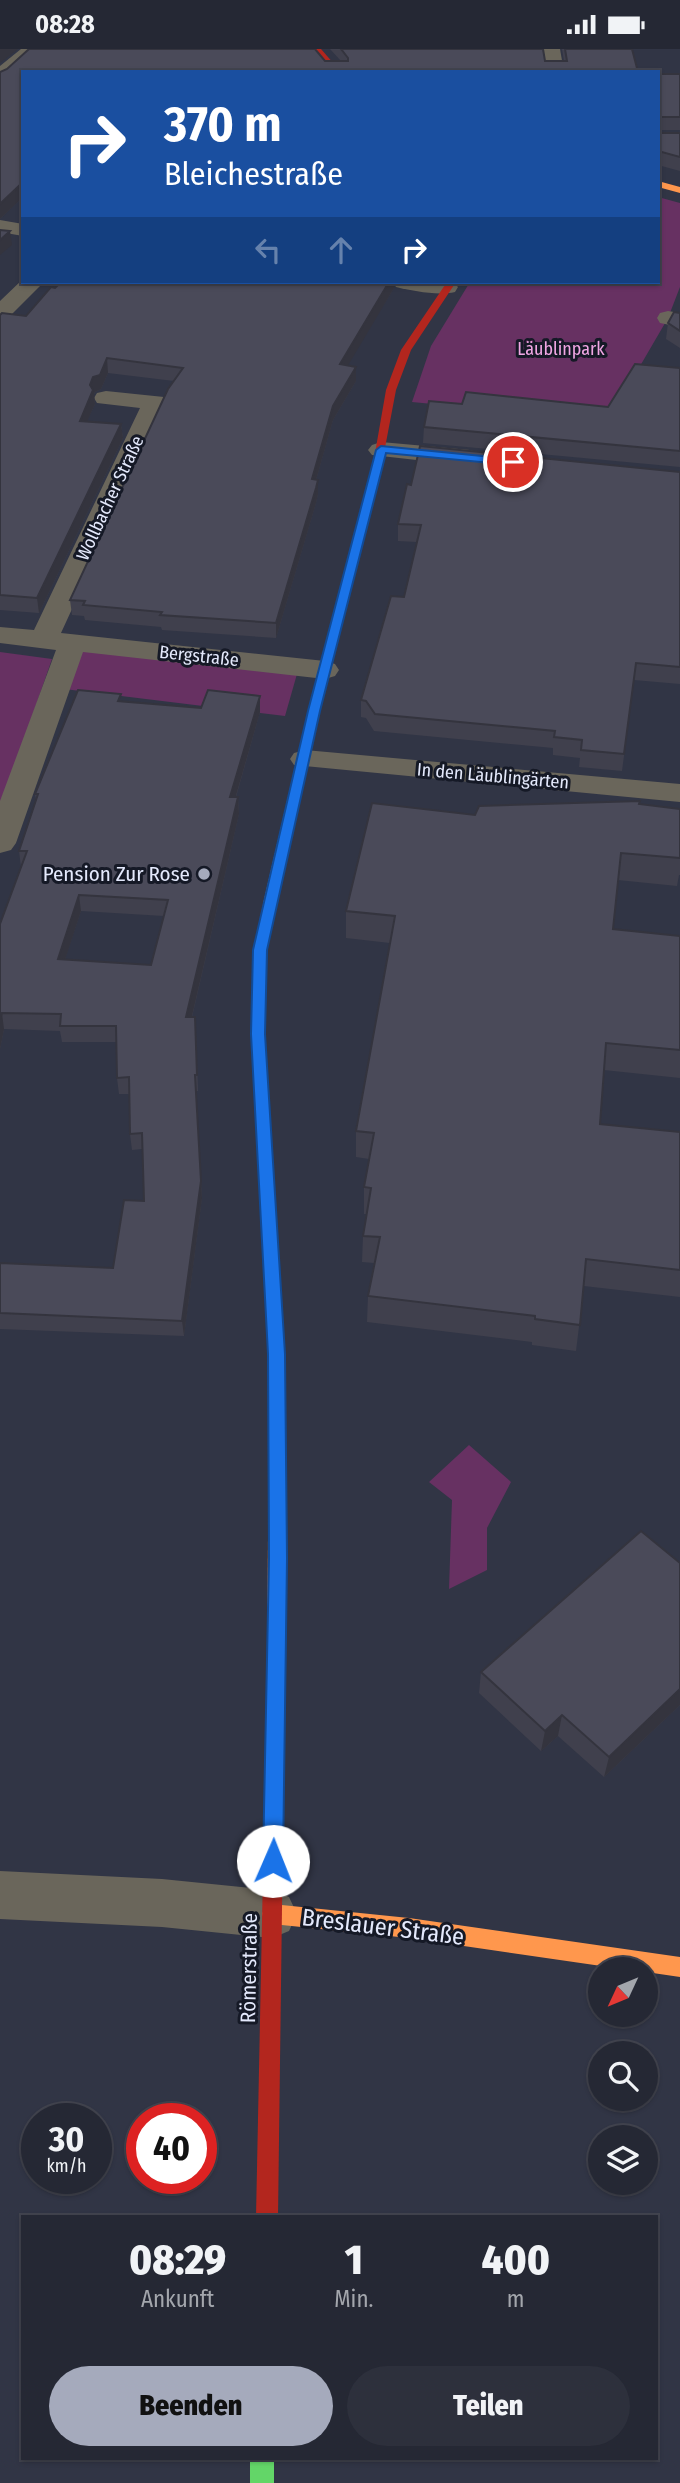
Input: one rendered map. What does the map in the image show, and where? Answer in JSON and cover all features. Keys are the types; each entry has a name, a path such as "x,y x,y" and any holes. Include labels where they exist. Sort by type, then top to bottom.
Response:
{"street":[{"path":"0,76 32,49"},
{"path":"317,49 335,70"},
{"path":"551,49 555,70"},
{"path":"660,185 680,190"},
{"path":"0,226 21,230"},
{"path":"0,313 31,284"},
{"name":"Römerstraße","path":"267,2215 278,1558 277,1382 258,1034 260,950 306,759 324,670 381,450 391,390 406,350 449,284"},
{"name":"Wollbacher Straße","path":"58,641 155,402 106,398"},
{"path":"381,450 492,460"},
{"name":"Bergstraße","path":"0,635 324,670"},
{"path":"0,843 58,641"},
{"name":"In den Läublingärten","path":"306,759 680,793"},
{"name":"Breslauer Straße","path":"0,1895 162,1903 409,1928 680,1967"},
{"path":"262,2460 262,2483"}],"green space":[{"name":"Läublinpark","path":"660,198 680,203 680,287 668,318 608,421 412,402 431,346 469,284 660,284"},
{"path":"73,642 299,667 285,716 56,688"},
{"path":"0,652 52,659 0,809"},
{"path":"469,1445 511,1482 487,1528 487,1570 449,1589 452,1500 429,1482"}],"building":[{"path":"29,49 315,49 325,61 348,61 341,49 543,49 545,61 567,61 565,49 632,49 637,70 21,70 21,184 0,204 0,72"},
{"path":"660,74 680,74 680,117 660,117"},
{"path":"660,133 680,133 680,157 660,152"},
{"path":"0,230 10,231 0,240"},
{"path":"59,284 388,284 340,364 356,367 333,406 312,479 318,480 316,488 276,623 160,615 162,612 83,605 85,601 70,600 168,389 183,368 107,358 100,375 93,377 90,385 93,390 80,421 121,424 37,598 0,595 0,315 26,316 51,287 55,288"},
{"path":"674,312 680,313 680,331 668,323"},
{"path":"635,364 680,368 680,451 424,427 429,401 462,404 466,392 608,407"},
{"path":"420,446 680,472 680,667 636,663 624,754 581,750 582,740 554,737 555,731 375,714 366,701 361,700 391,596 404,597 421,525 398,524 407,484 411,485"},
{"path":"78,690 121,694 118,701 201,708 208,690 260,696 230,797 238,797 186,1017 195,1017 195,1075 201,1181 182,1321 0,1313 0,1263 113,1268 124,1200 144,1201 142,1133 130,1134 129,1077 117,1078 116,1026 60,1026 61,1014 2,1013 0,1019 0,924 27,851 19,851 38,794 35,794","holes":["79,895 168,900 151,965 58,959"]},
{"path":"640,801 639,804 680,809 680,858 621,853 613,929 680,936 680,1050 606,1043 600,1124 680,1132 680,1270 586,1259 580,1325 535,1319 535,1316 368,1296 380,1237 363,1236 371,1188 364,1187 374,1133 356,1131 395,916 346,911 372,803 475,815 479,806"},
{"path":"641,1531 680,1563 680,1689 609,1757 562,1715 545,1731 481,1672"}],"traffic: fast":[{"path":"262,2460 262,2483"}],"traffic: slow":[{"path":"660,185 680,190"},
{"path":"270,904 314,711 375,474"},
{"path":"276,1676 277,1400"},
{"path":"272,1914 409,1928 680,1967"}],"traffic: jam":[{"path":"317,49 335,70"},
{"path":"375,474 391,390 406,350 450,284"},
{"path":"270,904 260,950 258,1034 277,1354 277,1400"},
{"path":"267,2215 276,1676"}],"place":[{"name":"Pension Zur Rose","path":"204,874"}],"route":[{"path":"273,1861 278,1558 277,1354 258,1034 260,950 306,759 314,711 381,450 513,462"}]}
